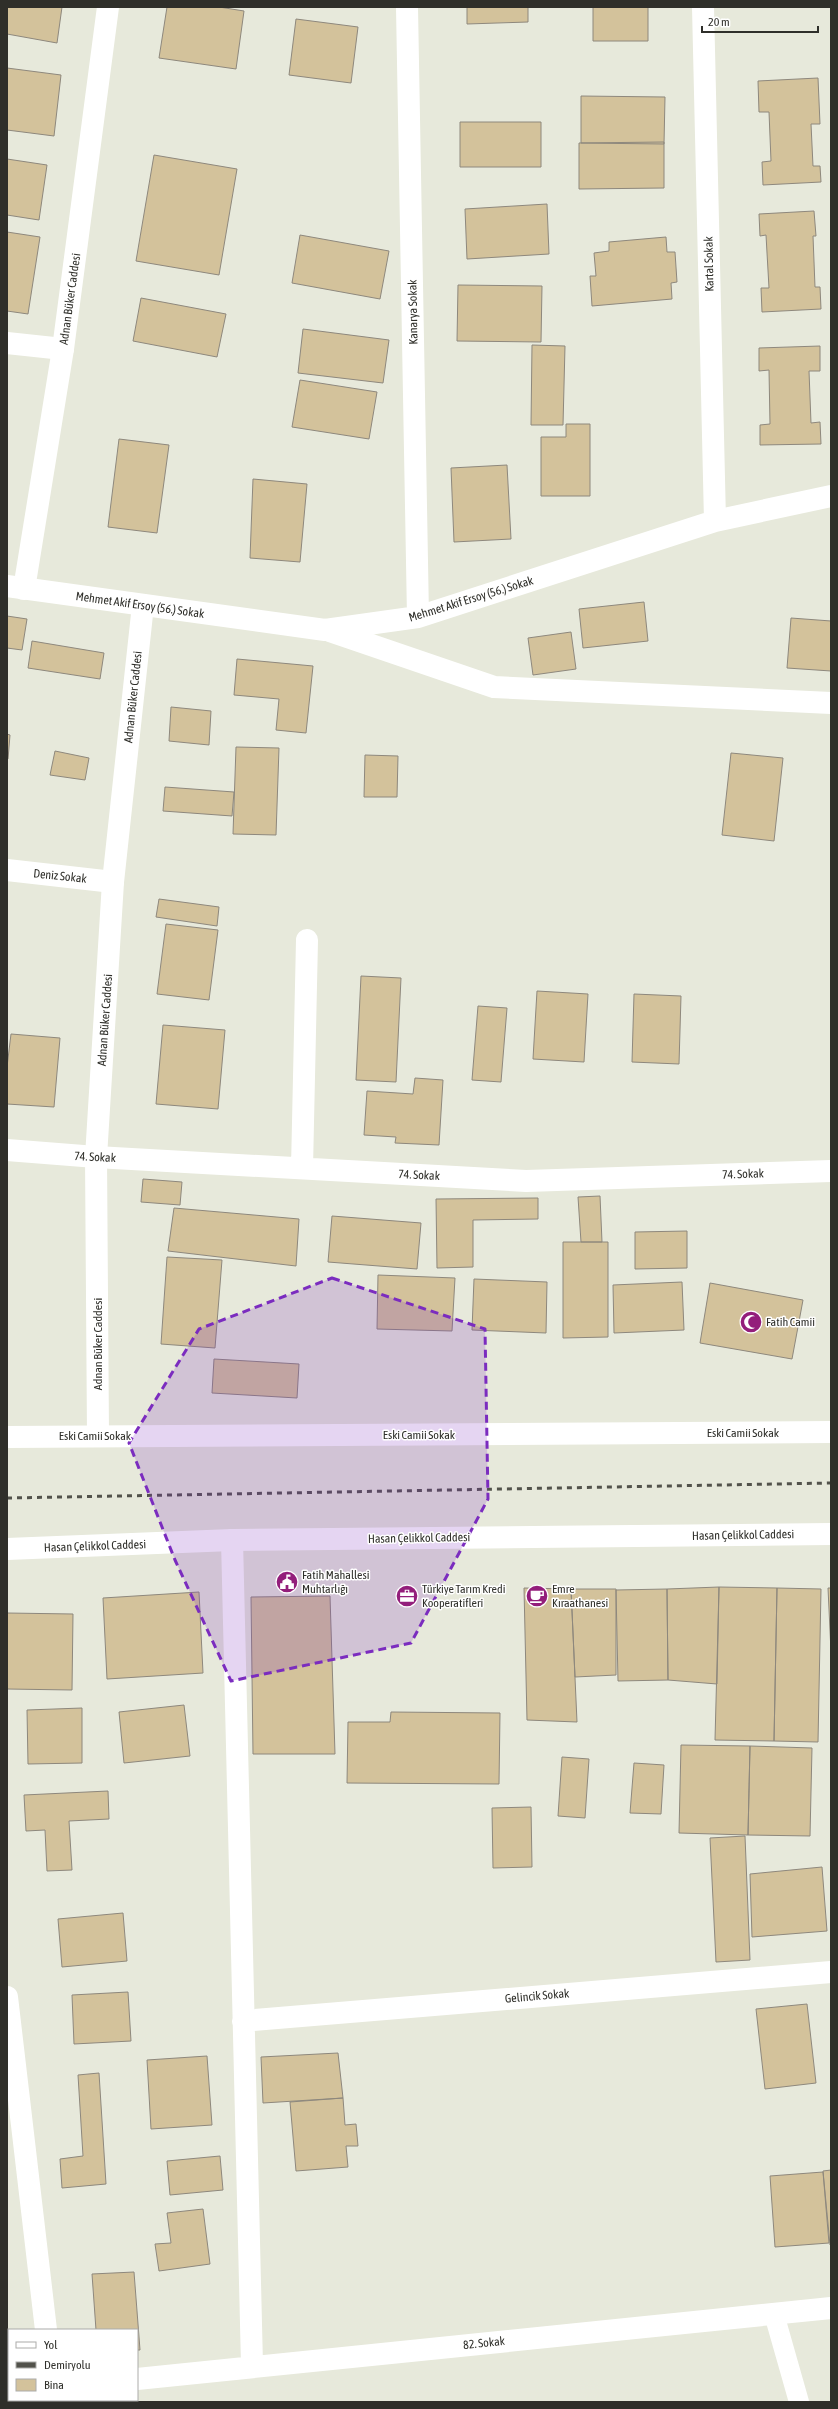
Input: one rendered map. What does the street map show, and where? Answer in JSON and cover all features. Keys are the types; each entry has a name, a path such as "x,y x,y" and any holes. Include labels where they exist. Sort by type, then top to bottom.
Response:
{"street":[{"name":"Adnan Büker Caddesi","path":"15,588 64,349 108,7"},
{"name":"Kanarya Sokak","path":"407,7 418,617"},
{"name":"Kartal Sokak","path":"703,7 715,521"},
{"path":"7,343 64,349"},
{"name":"Mehmet Akif Ersoy (56.) Sokak","path":"15,588 326,630 418,617 715,521 831,496"},
{"name":"Adnan Büker Caddesi","path":"98,1436 96,1157 113,882 143,605"},
{"path":"326,630 494,687 831,703"},
{"name":"Deniz Sokak","path":"7,870 113,882"},
{"path":"302,1168 307,940"},
{"name":"74. Sokak","path":"7,1150 96,1157 526,1181 831,1171"},
{"name":"Eski Camii Sokak","path":"7,1437 831,1432"},
{"name":"Hasan Çelikkol Caddesi","path":"7,1549 232,1540 831,1534"},
{"path":"232,1540 252,2366"},
{"name":"Gelincik Sokak","path":"243,2021 831,1972"},
{"path":"7,1997 46,2329"},
{"name":"82. Sokak","path":"138,2379 252,2366 831,2308"}],"lane":[{"path":"774,2314 799,2402"}],"highlighted area":[{"path":"332,1278 485,1329 488,1499 411,1643 231,1681 175,1560 129,1443 199,1329"}],"building":[{"path":"7,7 62,7 57,43 7,34"},
{"path":"167,7 219,7 244,11 236,69 159,58"},
{"path":"467,7 528,7 528,22 467,24"},
{"path":"593,7 648,7 648,41 593,41"},
{"path":"296,19 358,27 351,83 289,75"},
{"path":"7,68 61,75 54,136 7,130"},
{"path":"818,78 820,124 811,124 813,166 820,166 821,182 763,185 762,162 771,161 769,112 759,112 758,81"},
{"path":"581,96 665,97 664,144 581,143"},
{"path":"460,122 541,122 541,167 460,167"},
{"path":"664,142 664,188 579,189 579,143"},
{"path":"154,155 237,169 219,275 136,261"},
{"path":"7,159 47,165 39,220 7,215"},
{"path":"547,204 549,254 467,259 465,209"},
{"path":"814,211 816,236 813,236 815,287 820,287 821,309 762,312 761,288 769,288 766,235 760,236 759,214"},
{"path":"7,232 40,237 28,314 7,311"},
{"path":"300,235 389,251 380,299 292,283"},
{"path":"666,237 667,252 675,252 677,282 671,283 672,299 592,306 590,276 596,276 594,253 609,251 609,242"},
{"path":"458,285 542,286 541,342 457,341"},
{"path":"141,298 226,314 217,357 133,341"},
{"path":"303,329 389,340 383,383 298,373"},
{"path":"532,345 565,346 563,425 531,425"},
{"path":"820,346 820,371 809,371 811,423 820,422 821,444 760,445 760,425 770,424 769,370 759,371 759,348"},
{"path":"300,380 377,392 369,439 292,427"},
{"path":"566,424 590,424 590,496 541,496 541,437 566,437"},
{"path":"119,439 169,445 157,533 108,527"},
{"path":"507,465 511,539 454,542 451,468"},
{"path":"253,479 307,484 300,562 250,558"},
{"path":"644,602 648,641 583,648 579,609"},
{"path":"7,616 27,619 22,650 7,648"},
{"path":"791,618 831,621 831,671 787,668"},
{"path":"571,632 576,669 533,675 528,638"},
{"path":"32,641 104,653 100,679 28,668"},
{"path":"237,659 313,666 306,733 276,730 279,699 234,695"},
{"path":"171,707 211,711 209,745 169,741"},
{"path":"7,734 10,735 8,759 7,759"},
{"path":"236,747 279,748 276,835 233,834"},
{"path":"55,751 89,758 85,780 50,775"},
{"path":"731,753 783,758 774,841 722,835"},
{"path":"365,755 398,756 397,797 364,797"},
{"path":"165,787 234,792 232,816 163,811"},
{"path":"159,899 219,907 217,926 156,917"},
{"path":"166,924 218,930 209,1000 157,994"},
{"path":"361,976 401,978 396,1082 356,1080"},
{"path":"537,991 588,994 584,1062 533,1059"},
{"path":"634,994 681,996 679,1064 632,1062"},
{"path":"478,1006 507,1008 501,1082 472,1080"},
{"path":"163,1025 225,1030 218,1109 156,1104"},
{"path":"11,1034 60,1038 54,1107 7,1104 7,1067"},
{"path":"415,1078 443,1080 439,1145 395,1143 396,1137 364,1135 367,1091 413,1094"},
{"path":"143,1179 182,1182 180,1205 141,1202"},
{"path":"600,1196 602,1242 581,1242 578,1197"},
{"path":"538,1198 538,1219 473,1220 473,1267 437,1268 436,1199"},
{"path":"174,1208 299,1219 296,1266 168,1251"},
{"path":"332,1216 421,1223 417,1269 328,1262"},
{"path":"687,1231 687,1268 635,1269 635,1232"},
{"path":"563,1242 608,1242 608,1337 563,1338"},
{"path":"167,1257 222,1260 215,1348 161,1344"},
{"path":"378,1275 455,1278 452,1331 377,1329"},
{"path":"474,1279 547,1282 546,1333 472,1330"},
{"path":"682,1282 684,1330 614,1333 613,1285"},
{"name":"Fatih Camii","path":"710,1283 803,1300 792,1359 700,1343"},
{"path":"214,1359 299,1364 297,1398 212,1393"},
{"path":"719,1587 777,1588 774,1741 715,1740"},
{"path":"719,1587 717,1684 668,1680 667,1589"},
{"path":"524,1588 571,1589 577,1722 527,1720"},
{"path":"777,1588 821,1589 818,1742 774,1741"},
{"path":"828,1588 831,1588 831,1652"},
{"path":"571,1589 616,1589 616,1675 575,1677"},
{"path":"667,1589 668,1680 618,1681 616,1590"},
{"path":"199,1592 203,1673 107,1679 103,1598"},
{"path":"330,1596 335,1754 253,1754 251,1597"},
{"path":"7,1613 73,1614 72,1690 7,1689"},
{"path":"184,1705 190,1756 124,1763 119,1712"},
{"path":"82,1708 82,1763 28,1764 27,1710"},
{"path":"391,1712 500,1713 499,1784 347,1783 348,1722 390,1722"},
{"path":"681,1745 750,1746 748,1835 679,1833"},
{"path":"750,1746 812,1748 810,1836 748,1835"},
{"path":"562,1757 589,1759 585,1818 558,1816"},
{"path":"634,1763 664,1765 661,1814 630,1813"},
{"path":"108,1791 109,1819 69,1821 72,1870 47,1871 45,1830 26,1831 24,1795"},
{"path":"531,1807 532,1867 493,1868 492,1808"},
{"path":"745,1836 750,1960 716,1962 710,1838"},
{"path":"822,1867 827,1931 752,1937 750,1874"},
{"path":"123,1913 127,1961 62,1967 58,1919"},
{"path":"128,1992 131,2041 74,2044 72,1995"},
{"path":"807,2004 816,2083 765,2089 756,2009"},
{"path":"338,2053 343,2098 263,2103 261,2057"},
{"path":"207,2056 212,2125 151,2129 147,2060"},
{"path":"99,2073 106,2184 62,2188 60,2159 83,2156 78,2075"},
{"path":"343,2098 345,2125 356,2124 358,2146 346,2146 348,2167 296,2171 290,2102"},
{"path":"220,2156 223,2190 170,2195 167,2161"},
{"path":"831,2170 831,2244 830,2245 823,2171"},
{"path":"823,2172 829,2243 775,2247 770,2176"},
{"path":"203,2209 210,2264 159,2271 155,2244 171,2243 167,2213"},
{"path":"134,2272 140,2350 138,2350 138,2329 96,2329 92,2274"}],"railway":[{"path":"7,1498 831,1483"}],"place":[{"name":"Fatih Camii","path":"751,1322"},
{"name":"Fatih Mahallesi Muhtarlığı","path":"287,1582"},
{"name":"Türkiye Tarım Kredi Kooperatifleri","path":"407,1596"},
{"name":"Emre Kıraathanesi","path":"537,1596"}]}
